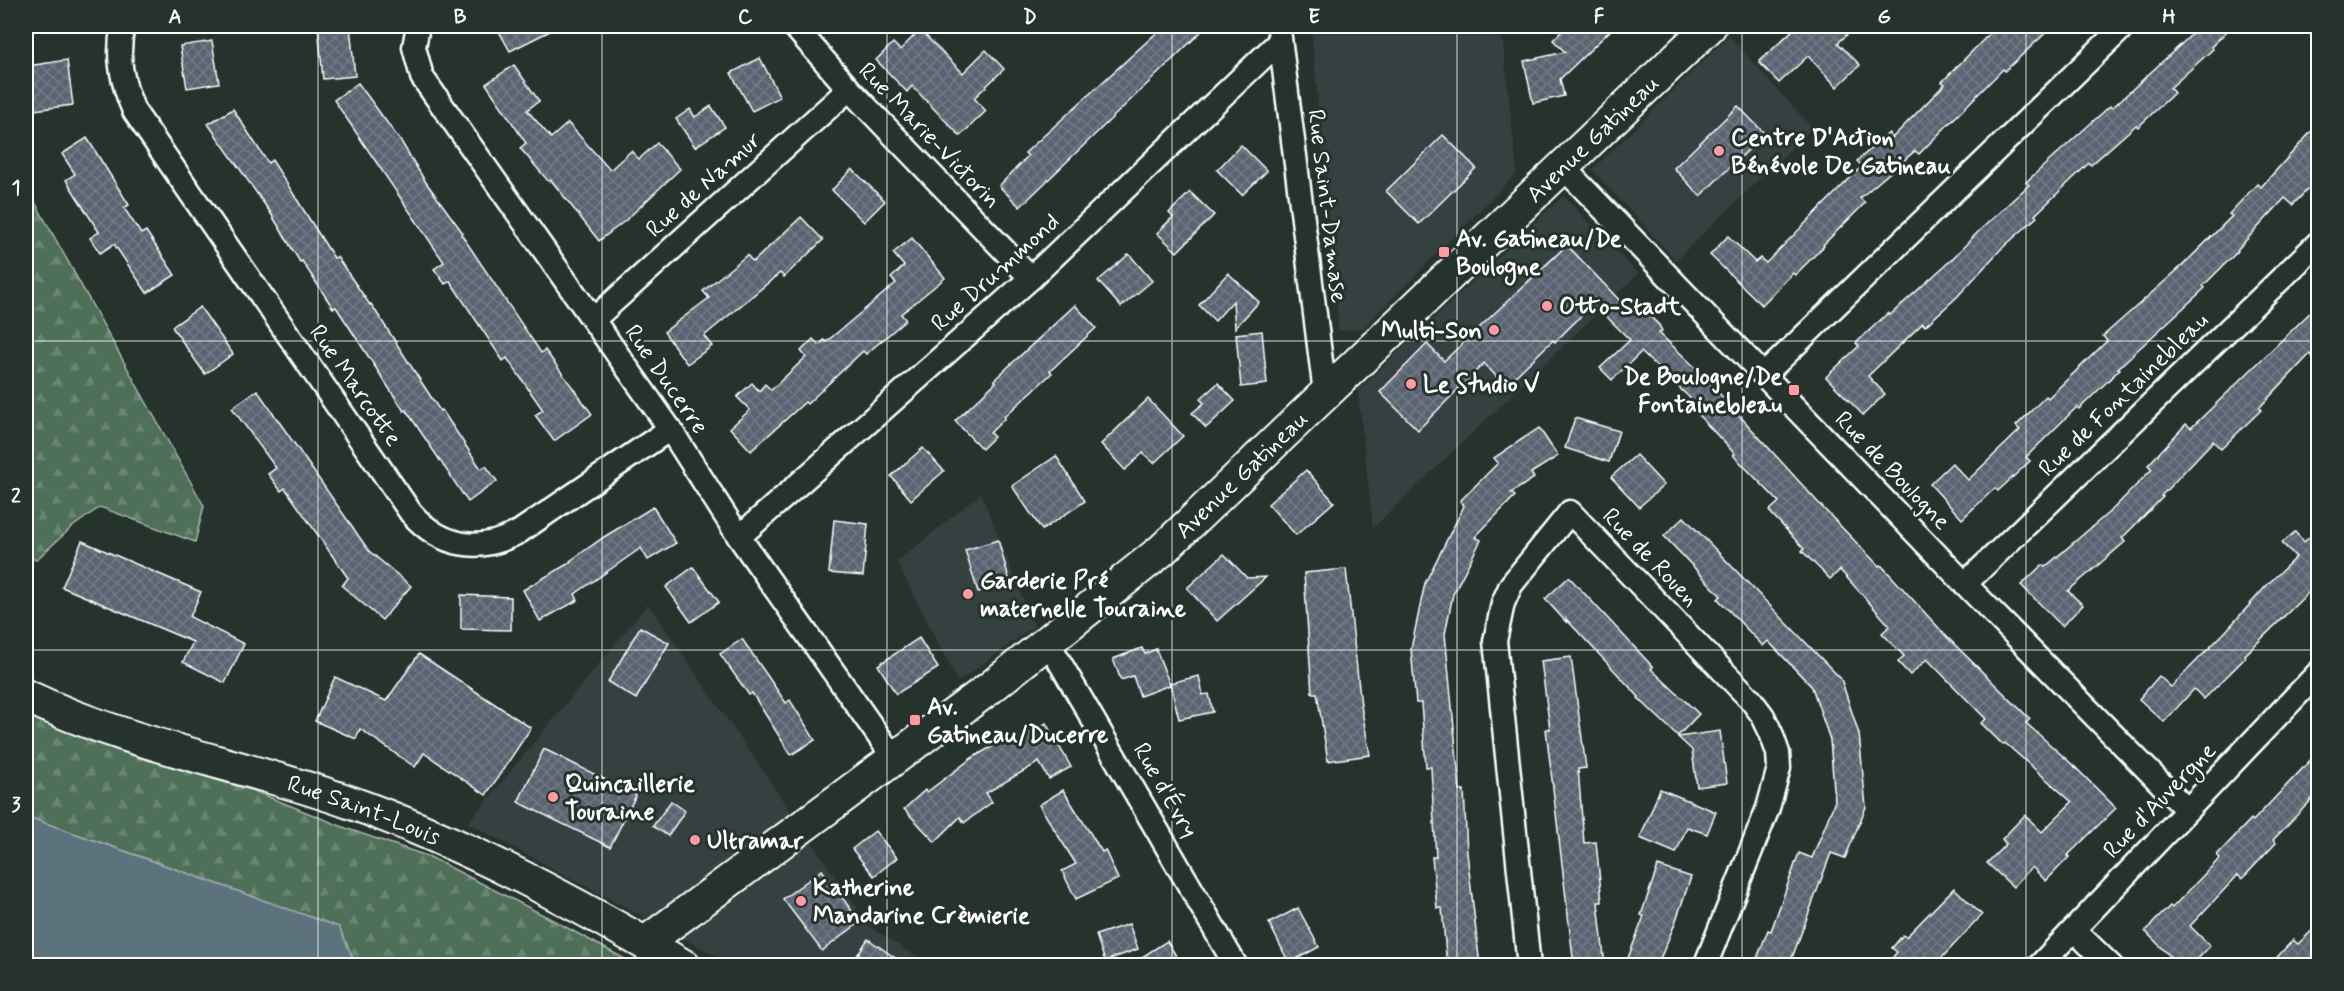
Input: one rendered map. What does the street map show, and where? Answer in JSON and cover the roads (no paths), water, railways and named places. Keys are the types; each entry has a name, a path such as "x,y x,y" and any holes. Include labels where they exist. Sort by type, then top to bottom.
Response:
{"street":[{"name":"Rue Marcotte","path":"123,26 120,38 120,60 124,87 134,111 411,513 436,536 452,542 487,544 502,541 519,532 670,429"},
{"name":"Rue Ducerre","path":"418,26 414,48 422,77 670,429 739,537 894,758"},
{"name":"Rue Marie-Victorin","path":"794,26 849,89 1031,278"},
{"name":"Avenue Gatineau","path":"645,943 1048,642 1162,550 1710,26"},
{"path":"1764,375 2124,26"},
{"name":"Rue Drummond","path":"739,537 1031,278 1279,33"},
{"name":"Rue Saint-Damase","path":"1279,33 1324,393"},
{"name":"Rue de Namur","path":"593,320 849,89"},
{"name":"Rue de Boulogne","path":"1562,166 1965,584 2187,810"},
{"name":"Rue de Fontainebleau","path":"1965,584 2319,243"},
{"name":"Rue de Rouen","path":"1529,966 1495,641 1503,603 1511,585 1570,512 1751,700 1763,716 1778,753 1779,768 1768,808 1705,966"},
{"name":"Rue d'Évry","path":"1048,642 1236,966"},
{"name":"Rue d'Auvergne","path":"2039,966 2319,673"},
{"name":"Rue Saint-Louis","path":"26,696 86,723 297,785 425,831 505,867 684,966"},
{"path":"2074,930 2110,966"}],"water":[{"path":"26,811 34,819 339,927 356,965 26,965"}],"place":[{"name":"Centre D'Action Bénévole De Gatineau","path":"1719,151"},
{"name":"Av. Gatineau/De Boulogne","path":"1444,252"},
{"name":"Otto-Stadt","path":"1547,306"},
{"name":"Multi-Son","path":"1494,330"},
{"name":"Le Studio V","path":"1411,384"},
{"name":"De Boulogne/De Fontainebleau","path":"1794,390"},
{"name":"Garderie Pré maternelle Touraine","path":"968,594"},
{"name":"Av. Gatineau/Ducerre","path":"915,720"},
{"name":"Quincaillerie Touraine","path":"553,797"},
{"name":"Ultramar","path":"695,840"},
{"name":"Katherine Mandarine Crèmierie","path":"801,901"}]}
